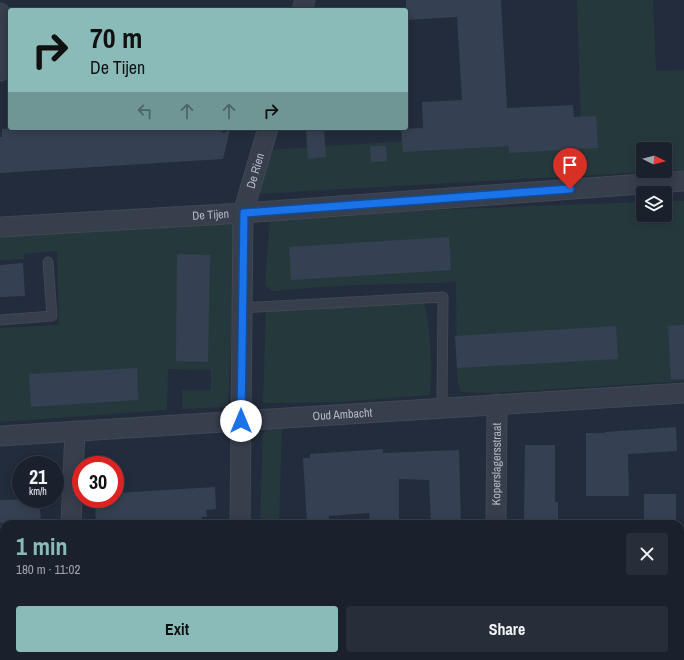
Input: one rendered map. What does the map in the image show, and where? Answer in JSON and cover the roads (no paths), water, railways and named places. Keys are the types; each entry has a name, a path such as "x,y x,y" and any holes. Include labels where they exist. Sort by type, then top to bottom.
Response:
{"street":[{"path":"0,13 0,71"},
{"name":"De Rien","path":"240,520 241,308 244,213 267,130"},
{"name":"De Tijen","path":"0,227 244,213 684,180"},
{"name":"Oud Ambacht","path":"0,436 684,392"},
{"name":"Koperslagersstraat","path":"496,520 497,404"},
{"path":"71,520 75,431"}],"lane":[{"path":"0,320 52,316 48,262"},
{"path":"241,308 443,297 442,408"}]}
